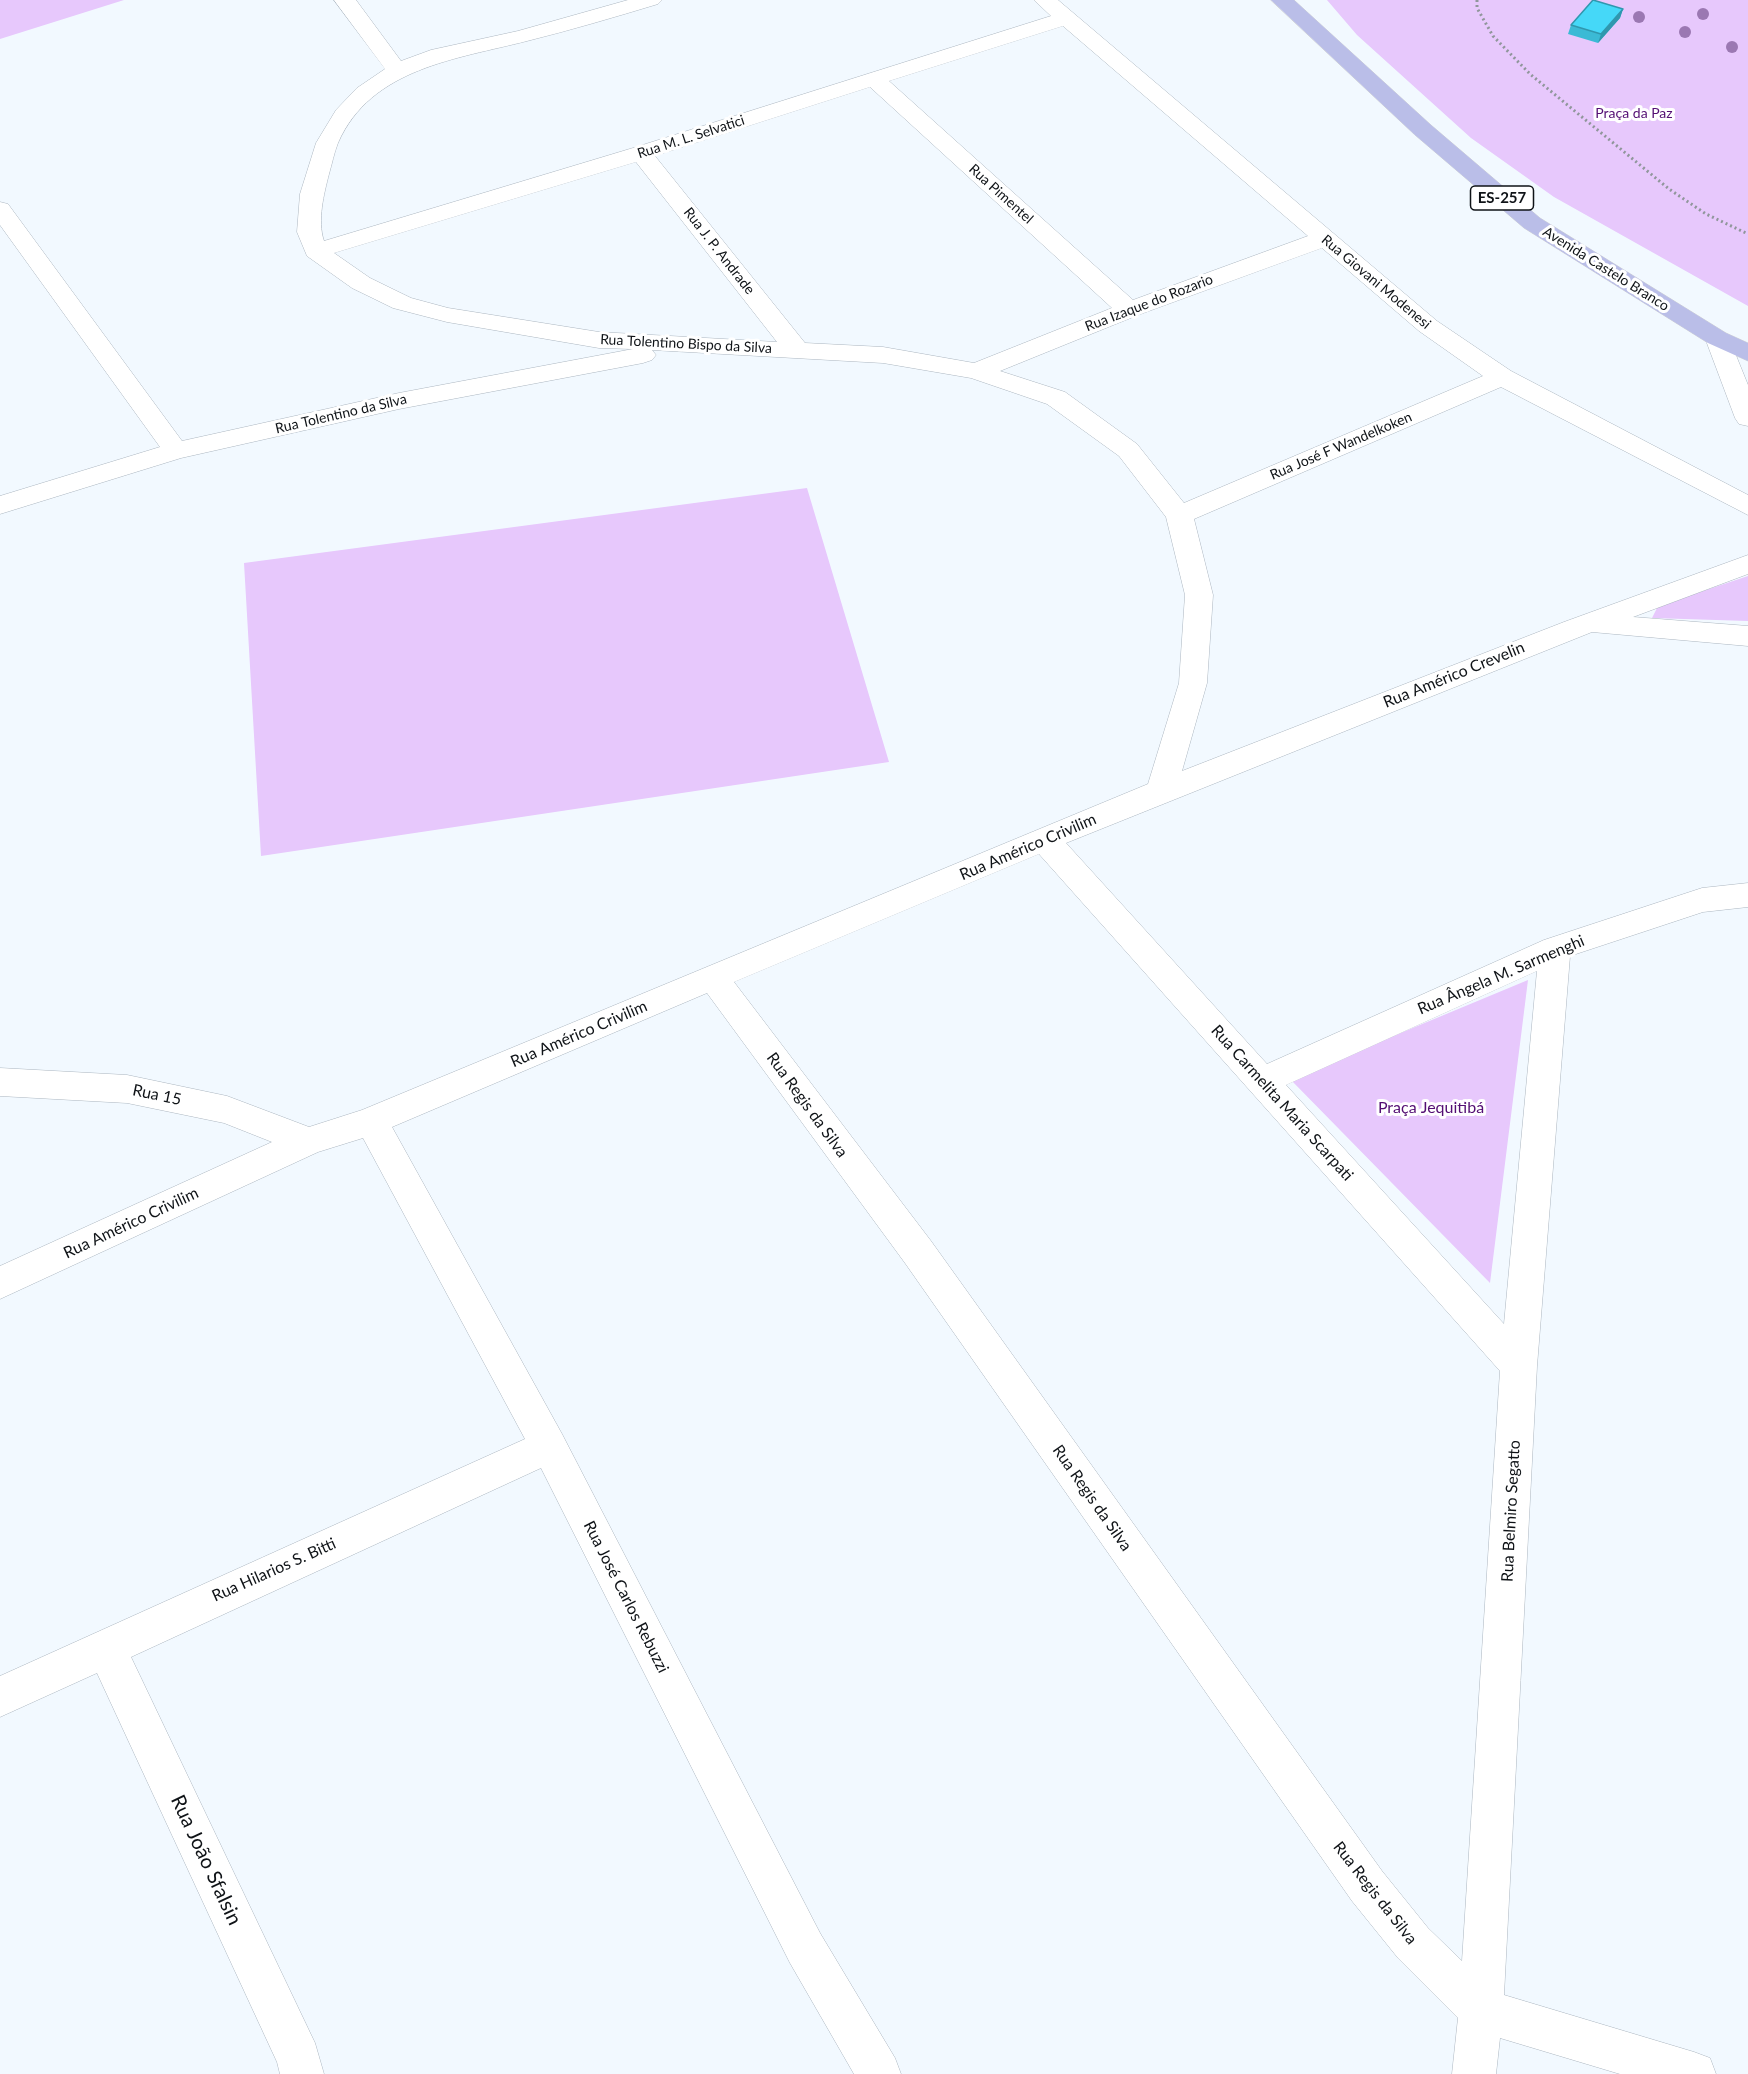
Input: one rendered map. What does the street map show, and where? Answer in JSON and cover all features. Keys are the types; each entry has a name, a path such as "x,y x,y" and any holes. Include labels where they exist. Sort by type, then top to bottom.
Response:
{"main road":[{"name":"Avenida Castelo Branco","path":"1284,1 1422,130 1532,223 1717,338 1748,353"}],"street":[{"path":"345,0 396,70"},
{"path":"315,251 309,232 312,194 327,143 344,115 366,93 396,70 439,55 522,36 651,0"},
{"name":"Rua Giovani Modenesi","path":"1045,0 1323,239 1428,326 1502,377 1748,506"},
{"name":"Rua M. L. Selvatici","path":"315,251 641,153 1065,18"},
{"name":"Rua Pimentel","path":"873,78 1129,309"},
{"name":"Rua J. P. Andrade","path":"641,153 796,349"},
{"path":"0,209 176,451"},
{"name":"Rua Izaque do Rozario","path":"976,370 1129,309 1323,239"},
{"name":"Rua Tolentino Bispo da Silva","path":"315,251 361,283 402,303 447,315 599,340 687,347 796,349 883,355 976,370 1056,398 1128,450 1179,515 1199,595 1193,683 1161,792"},
{"path":"1717,338 1747,413"},
{"name":"Rua Tolentino da Silva","path":"0,505 176,451 399,401 687,347"},
{"name":"Rua José F Wandelkoken","path":"1179,515 1502,377"},
{"name":"Rua Américo Crevelin","path":"1161,792 1585,623 1748,564"},
{"path":"1585,623 1748,636"},
{"name":"Rua Américo Crivilim","path":"0,1283 308,1141 371,1121 1161,792"},
{"name":"Rua Carmelita Maria Scarpati","path":"1045,840 1519,1366"},
{"name":"Rua Ângela M. Sarmenghi","path":"1262,1081 1555,949 1702,900 1748,895"},
{"name":"Rua Belmiro Segatto","path":"1474,2074 1481,2010 1519,1366 1555,949"},
{"name":"Rua Regis da Silva","path":"713,977 826,1132 918,1252 1367,1886 1413,1943 1481,2010"},
{"name":"Rua 15","path":"0,1082 127,1089 227,1110 308,1141"},
{"name":"Rua José Carlos Rebuzzi","path":"371,1121 549,1446 805,1948 879,2074"},
{"name":"Rua Hilarios S. Bitti","path":"0,1697 105,1647 549,1446"},
{"name":"Rua João Sfalsin","path":"105,1647 291,2069"},
{"path":"1481,2010 1694,2074"}],"path":[{"path":"1477,0 1477,8 1493,36 1530,74 1669,189 1706,214 1748,234"}],"green space":[{"path":"0,0 124,0 0,39"},
{"name":"Praça da Paz","path":"1327,0 1748,0 1748,306 1554,197 1471,138 1357,35"},
{"path":"807,488 889,762 261,856 244,563"},
{"path":"1748,576 1748,621 1652,618 1658,606"},
{"name":"Praça Jequitibá","path":"1528,980 1490,1283 1290,1079"}],"building":[{"path":"1593,0 1623,9 1601,34 1571,25"}]}
